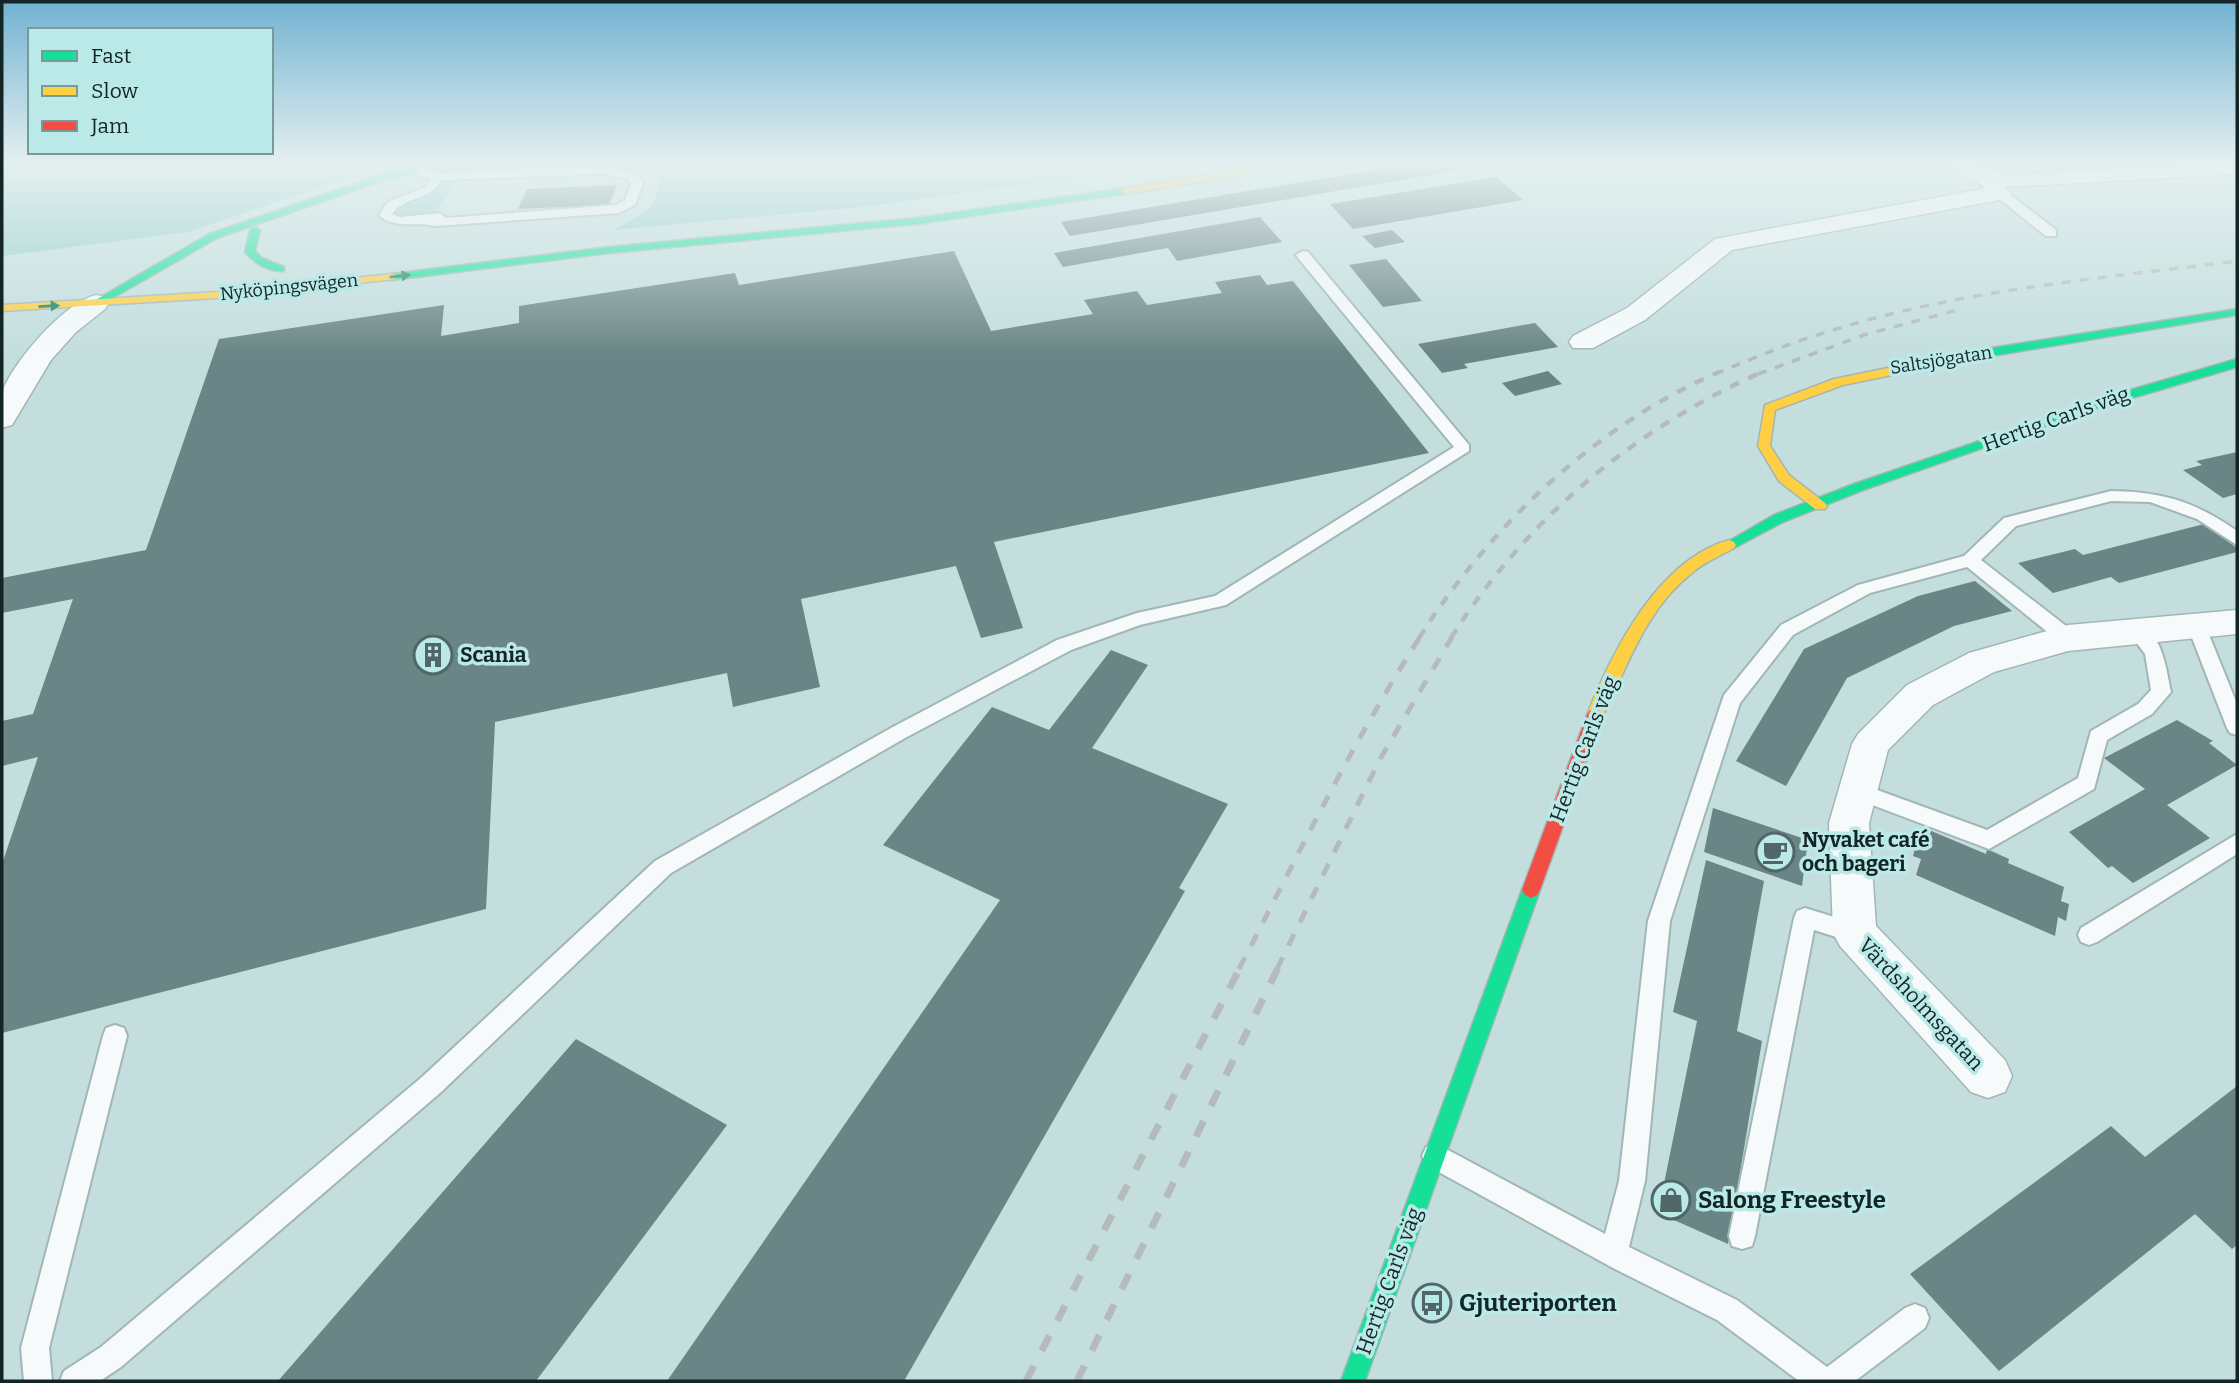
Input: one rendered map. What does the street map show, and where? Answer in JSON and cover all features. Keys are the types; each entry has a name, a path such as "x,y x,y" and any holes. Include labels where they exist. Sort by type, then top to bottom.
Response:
{"main road":[{"path":"135,290 197,243 238,227"},
{"path":"135,290 171,277 214,250 265,227"},
{"name":"Nyköpingsvägen","path":"2,308 97,292 478,268 574,254 846,227"},
{"name":"Nyköpingsvägen","path":"242,271 286,268 252,256 248,243 255,230"},
{"name":"Nyköpingsvägen","path":"396,260 510,253 574,254"},
{"name":"Saltsjögatan","path":"1820,506 1784,478 1764,446 1769,408 1804,391 1889,369 2237,312"},
{"name":"Hertig Carls väg","path":"1353,1381 1605,686 1642,624 1683,572 1758,527 1820,506 1914,468 2155,383 2237,363"}],"street":[{"path":"1583,342 1636,314 1724,244 1816,227"},
{"path":"21,380 135,290"},
{"path":"2,419 21,380 97,292"},
{"name":"Värdsholmsgatan","path":"1988,1076 1855,933 1849,823 1871,744 1920,695 1982,662 2068,638 2237,622"}],"lane":[{"path":"2043,227 2051,233"},
{"path":"74,1381 111,1357 431,1085 663,867 898,733 1063,645 1138,619 1220,601 1463,448 1303,255"},
{"path":"1614,1253 1632,1181 1659,921 1731,700 1787,630 1864,589 1970,560 2011,522 2111,496 2152,498 2203,515 2237,539"},
{"path":"1970,560 2068,638"},
{"path":"2196,625 2237,728"},
{"path":"1858,791 1989,840 2087,783 2098,736 2145,709 2161,692 2154,652 2136,630"},
{"path":"2089,935 2237,843"},
{"path":"1742,1237 1805,918 1855,933"},
{"path":"38,1381 36,1349 115,1035"},
{"path":"1435,1156 1727,1311 1823,1381"},
{"path":"1832,1381 1915,1318"}],"shaded area":[{"path":"2,227 204,227 188,232 2,256"},
{"path":"619,227 651,227 613,230"}],"building":[{"path":"1064,227 1126,227 1070,236"},
{"path":"1205,227 1268,227 1282,242 1177,261 1168,248 1063,267 1054,253"},
{"path":"1392,230 1405,242 1375,248 1362,236"},
{"name":"Scania","path":"954,251 991,331 1093,314 1084,300 1137,291 1147,305 1222,293 1215,282 1260,275 1267,285 1293,281 1429,453 994,542 1023,628 981,638 956,566 801,599 820,687 733,707 727,673 495,722 486,909 2,1033 2,864 38,757 2,766 2,721 33,714 73,599 2,613 2,578 146,550 219,339 444,305 441,336 519,323 519,306 735,273 739,285"},
{"path":"1386,259 1422,301 1383,307 1349,265"},
{"path":"1535,323 1558,347 1464,364 1468,368 1442,373 1418,344"},
{"path":"1548,371 1562,384 1515,396 1502,383"},
{"path":"2237,452 2237,494 2223,498 2183,470 2202,465 2196,461"},
{"path":"2204,524 2237,548 2237,552 2119,583 2111,577 2053,593 2018,563 2075,549 2083,555"},
{"path":"1975,581 2012,611 1954,626 1847,678 1786,786 1736,761 1804,649 1918,596"},
{"path":"1111,650 1148,665 1092,748 1228,804 1179,888 1185,891 904,1381 667,1381 1000,900 883,845 992,707 1049,730"},
{"path":"2177,720 2213,741 2209,743 2237,765 2167,805 2210,838 2133,883 2112,866 2108,868 2069,832 2145,789 2104,758"},
{"path":"1713,808 1808,840 1802,886 1704,852"},
{"path":"1929,830 1986,854 1987,849 2009,859 2008,863 2064,887 2061,901 2069,904 2066,921 2058,917 2055,936 1916,875 1921,859 1913,856 1917,840 1924,843"},
{"path":"1706,860 1764,881 1737,1031 1762,1041 1728,1244 1658,1213 1697,1021 1673,1012"},
{"path":"576,1039 727,1125 536,1381 278,1381"},
{"path":"2237,1086 2237,1245 2232,1249 2195,1214 1999,1371 1910,1274 2111,1126 2145,1157"}],"railway":[{"path":"1715,374 1824,333 1937,303 2037,286 2237,261"},
{"path":"1758,374 1864,335 1957,310"},
{"path":"1419,638 1479,557 1550,483 1630,420 1719,372"},
{"path":"1451,638 1513,554 1587,482 1670,421 1762,372"},
{"path":"1239,969 1348,759 1420,637"},
{"path":"1277,969 1380,759 1452,637"},
{"path":"1026,1381 1240,968"},
{"path":"1077,1381 1278,968"}],"traffic: fast":[{"path":"100,301 213,236 240,227"},
{"path":"392,277 609,250 858,227"},
{"path":"255,230 250,252 258,260 280,269"},
{"path":"1961,357 2237,312"},
{"path":"1729,545 1805,507 1858,487 2087,407 2237,363"},
{"path":"1353,1381 1531,890"}],"traffic: slow":[{"path":"2,308 217,295 392,277"},
{"path":"1820,506 1784,478 1764,446 1769,408 1839,382 1887,370 1961,357"},
{"path":"1595,715 1621,659 1656,603 1687,569 1729,545"}],"traffic: jam":[{"path":"1531,890 1595,715"}],"place":[{"name":"Scania","path":"433,655"},
{"name":"Nyvaket café och bageri","path":"1775,852"},
{"name":"Salong Freestyle","path":"1671,1200"},
{"name":"Gjuteriporten","path":"1432,1303"}]}
